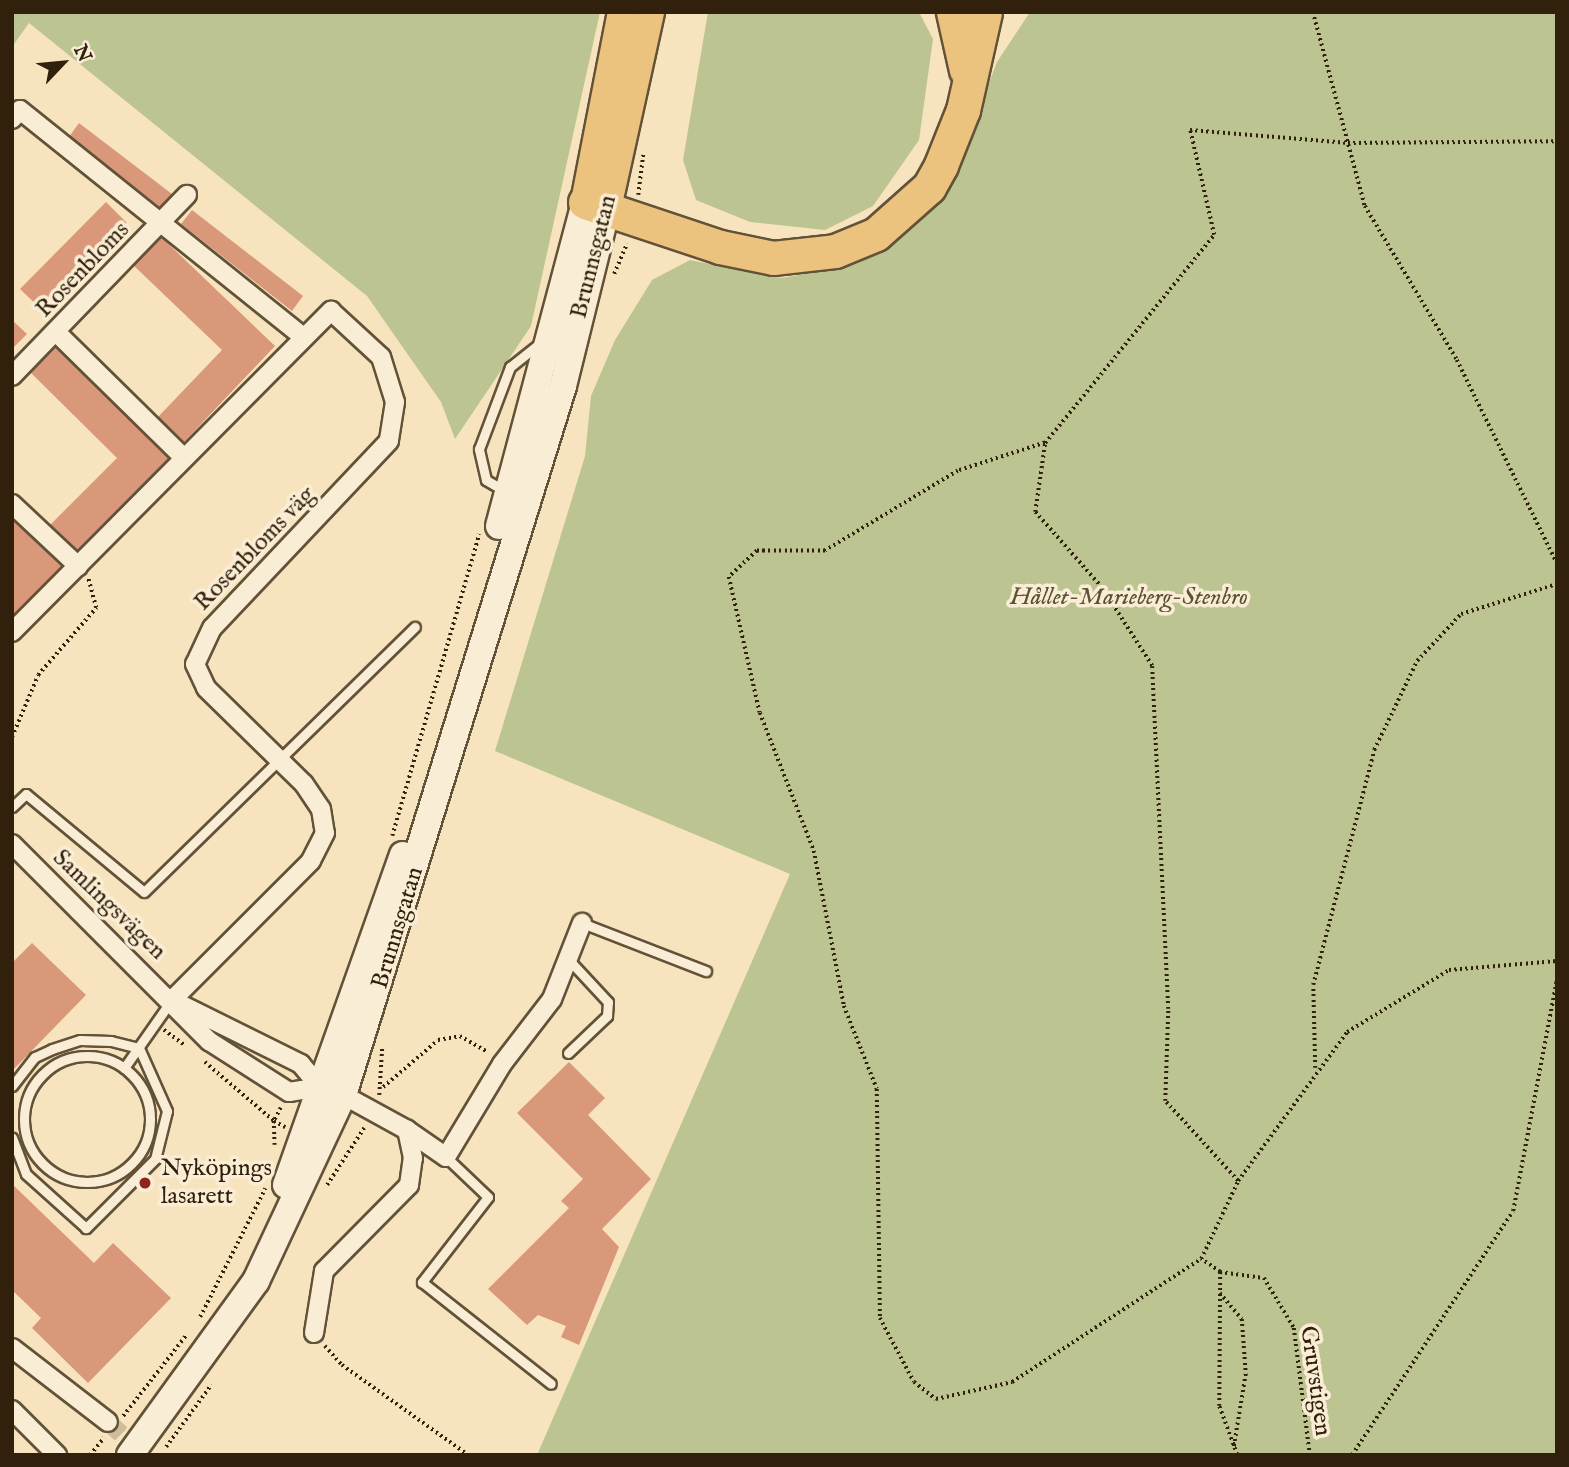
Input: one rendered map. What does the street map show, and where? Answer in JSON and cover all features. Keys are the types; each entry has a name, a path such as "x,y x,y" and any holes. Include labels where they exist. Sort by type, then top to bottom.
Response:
{"highway":[{"path":"953,12 968,79"},
{"path":"596,205 747,254 795,258 835,251 876,234 929,187 953,140 985,12"}],"main road":[{"name":"Brunnsgatan","path":"130,1455 256,1281 332,1091 518,496 563,386 596,205 622,12"},
{"name":"Brunnsgatan","path":"518,496 548,339 596,205 650,12"}],"street":[{"path":"12,119 20,110 303,337"},
{"name":"Rosenbloms","path":"12,376 57,333 187,195"},
{"name":"Rosenbloms väg","path":"12,632 331,311 381,357 395,402 389,441 200,646 195,664 206,688 282,762 321,809 325,833 311,861 172,1000"},
{"path":"57,333 183,457"},
{"path":"12,505 78,566"},
{"name":"Samlingsvägen","path":"12,844 172,1000 209,1041 289,1092"},
{"path":"446,1157 502,1064 552,999 582,923"},
{"name":"Samlingsvägen","path":"172,1000 302,1064 332,1091 407,1130 446,1157"},
{"path":"289,1092 332,1091"},
{"path":"314,1333 324,1271 408,1185 413,1158 407,1130"},
{"path":"12,1348 114,1423"},
{"path":"12,1410 57,1455"}],"lane":[{"name":"Brunnsgatan","path":"518,496 486,480 479,449 510,367 548,339"},
{"path":"12,807 26,793 144,892 282,762 415,627"},
{"path":"582,923 706,971"},
{"path":"568,959 608,1002 607,1016 568,1053"},
{"path":"124,1068 172,1000"},
{"path":"12,1086 35,1057 71,1043 139,1048"},
{"path":"12,1138 26,1174 86,1228 155,1158 164,1136 161,1088 139,1048"},
{"path":"84,1056 124,1068 139,1082 150,1120 137,1158 123,1171 94,1181 65,1178 47,1168 33,1152 25,1110 44,1073 84,1056"},
{"path":"446,1157 488,1197 422,1282 551,1384"}],"path":[{"path":"1313,12 1365,206 1457,360 1557,563"},
{"path":"1238,1181 1165,1101 1168,1009 1152,666 1102,588 1035,512 1045,443 1214,235 1191,130 1348,143 1557,141"},
{"path":"1045,443 958,471 825,551 757,551 729,576 760,713 814,851 844,1006 877,1089 880,1318 914,1382 936,1399 1012,1382 1201,1259 1238,1181 1315,1069 1347,1032 1449,970 1557,961"},
{"path":"390,841 482,525"},
{"path":"12,737 38,674 96,608 93,585 78,566"},
{"path":"1315,1069 1312,985 1374,750 1417,661 1461,614 1557,584"},
{"path":"1352,1455 1513,1211 1557,979"},
{"path":"157,1022 274,1121 351,1156"},
{"path":"381,1088 438,1040 477,1041 502,1064"},
{"path":"276,1160 274,1121 289,1092"},
{"path":"90,1455 200,1318 267,1183"},
{"path":"1201,1259 1220,1272 1219,1406 1237,1455"},
{"name":"Gruvstigen","path":"1220,1272 1264,1278 1294,1328 1310,1455"},
{"path":"1219,1291 1242,1319 1246,1374 1233,1448"},
{"path":"314,1333 342,1365 468,1455"}],"green space":[{"path":"12,12 600,12 531,326 455,439 441,402 367,296 29,23 12,47"},
{"path":"708,12 919,12 933,39 919,140 873,206 825,230 750,222 696,200 683,160"},
{"name":"Hållet-Marieberg-Stenbro","path":"1030,12 1557,12 1557,1455 537,1455 790,874 495,751 585,456 591,396 615,340 652,280 690,260 781,278 829,270 883,247 927,212 955,171 997,62"}],"building":[{"path":"79,123 172,194 161,208 69,137"},
{"path":"106,202 127,223 42,310 20,289"},
{"path":"192,210 303,296 292,311 181,224"},
{"path":"158,234 275,346 184,442 158,417 222,350 131,263"},
{"path":"12,320 27,334 12,349"},
{"path":"54,343 170,458 73,556 46,529 117,458 28,370"},
{"path":"12,517 63,565 12,617"},
{"path":"32,943 86,995 12,1071 12,963"},
{"path":"569,1062 605,1098 588,1115 651,1179 602,1229 619,1247 579,1345 561,1337 566,1326 538,1315 527,1325 488,1289 569,1208 561,1201 583,1179 517,1113"},
{"path":"12,1184 94,1263 113,1243 171,1298 88,1383 32,1328 41,1318 12,1290"}],"tunnel":[{"path":"108,1422 142,1453"}],"place":[{"name":"Nyköpings lasarett","path":"145,1183"}]}
